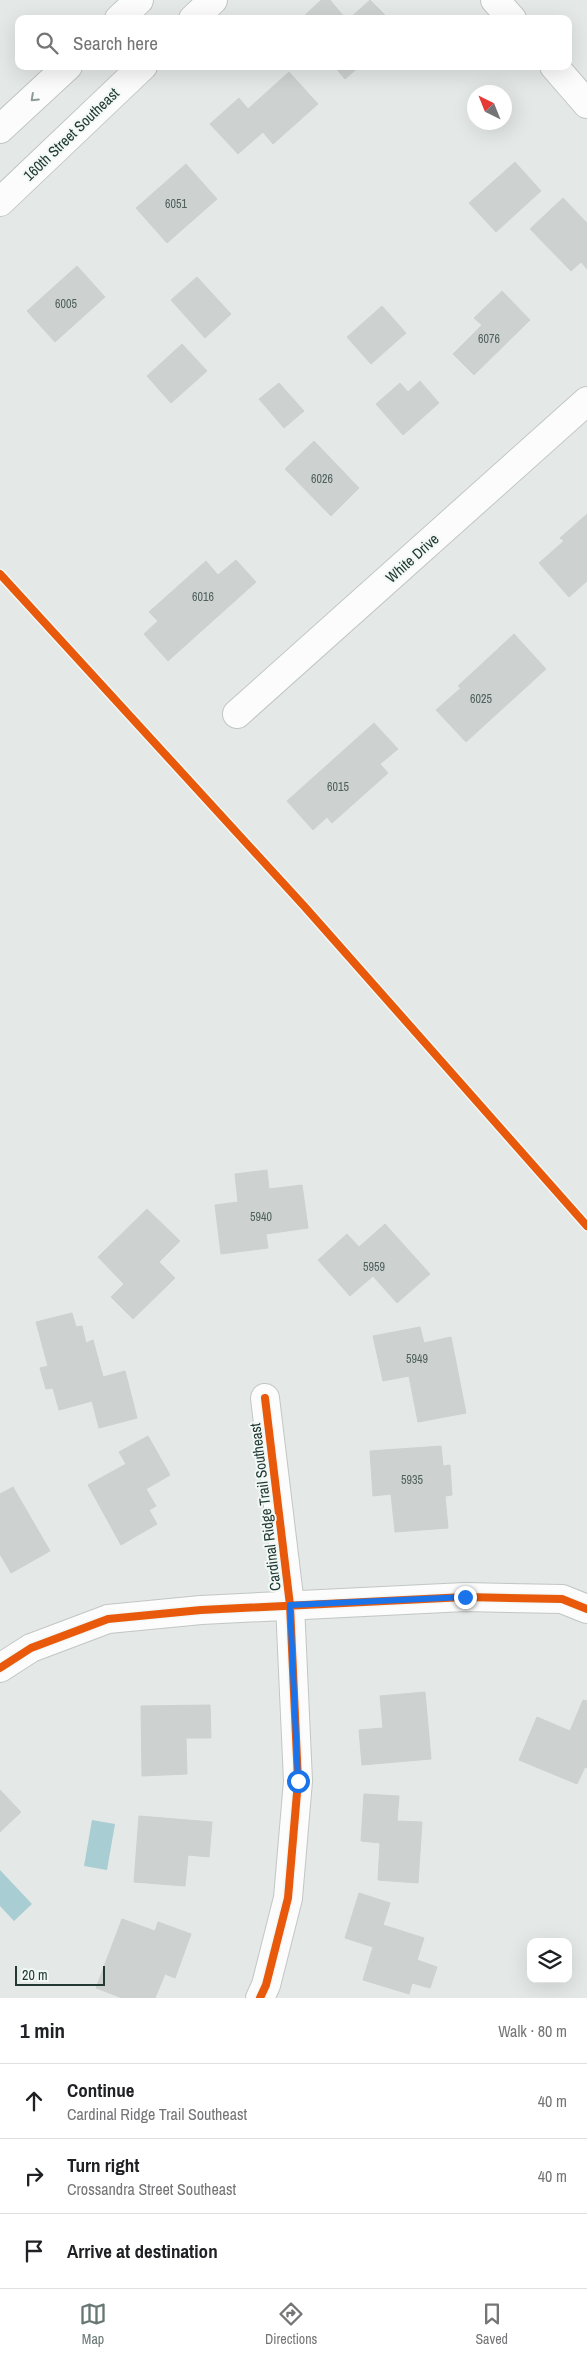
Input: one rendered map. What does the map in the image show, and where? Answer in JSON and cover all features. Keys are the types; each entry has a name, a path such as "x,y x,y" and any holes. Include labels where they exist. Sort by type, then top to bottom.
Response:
{"street":[{"path":"123,15 139,0"},
{"path":"197,15 213,0"},
{"path":"495,0 508,15"},
{"path":"0,129 64,70"},
{"name":"160th Street Southeast","path":"0,202 139,70"},
{"path":"557,70 587,104"},
{"name":"White Drive","path":"236,714 587,401"},
{"name":"Cardinal Ridge Trail Southeast","path":"260,1998 266,1985 288,1898 298,1781 290,1605 266,1398"},
{"path":"0,1668 31,1648 108,1619 290,1605 465,1597 562,1599 587,1609"}],"water":[{"path":"92,1820 115,1824 107,1870 84,1866"},
{"path":"0,1870 32,1904 14,1921 0,1906"}],"building":[{"path":"321,0 330,0 343,15 305,15"},
{"path":"370,0 385,15 353,15"},
{"path":"337,70 355,70 345,79"},
{"path":"289,72 318,104 273,144 263,132 238,154 210,124 239,98 248,109"},
{"path":"515,162 541,191 496,232 469,203"},
{"path":"186,164 217,199 167,243 136,208"},
{"path":"563,198 587,223 587,269 581,262 571,271 530,229"},
{"path":"77,266 105,297 55,342 27,311"},
{"path":"197,277 231,314 205,338 171,300"},
{"path":"502,291 530,320 474,375 453,354 482,325 474,318"},
{"path":"382,306 406,333 371,364 347,337"},
{"path":"182,344 207,371 171,403 147,376"},
{"path":"420,381 439,403 403,435 376,404 400,383 408,392"},
{"path":"279,383 304,411 284,428 259,399"},
{"path":"314,441 359,488 331,516 285,469"},
{"path":"587,514 587,581 569,597 539,563 564,541 560,538"},
{"path":"236,560 256,582 168,661 144,634 158,621 149,612 206,561 218,575"},
{"path":"514,634 546,669 466,742 436,710 461,688 458,686"},
{"path":"374,723 398,749 380,764 388,773 332,823 327,817 313,830 287,801"},
{"path":"267,1170 269,1189 302,1185 308,1228 266,1234 268,1248 221,1254 215,1205 238,1202 235,1174"},
{"path":"147,1209 180,1241 159,1262 175,1278 133,1319 111,1297 124,1284 98,1257"},
{"path":"385,1224 430,1274 397,1303 373,1276 350,1296 318,1260 347,1234 359,1247"},
{"path":"72,1313 76,1327 82,1326 86,1343 93,1340 103,1377 125,1371 137,1418 99,1428 92,1401 59,1410 53,1388 46,1389 40,1368 48,1366 36,1322"},
{"path":"420,1327 424,1343 451,1337 466,1413 418,1422 409,1376 383,1381 373,1336"},
{"path":"148,1436 170,1475 146,1489 156,1506 149,1510 157,1524 121,1545 88,1485 126,1464 119,1452"},
{"path":"441,1446 443,1466 450,1465 452,1495 445,1496 448,1528 395,1532 391,1494 373,1496 370,1451"},
{"path":"13,1487 50,1551 11,1573 0,1554 0,1494"},
{"path":"425,1692 431,1759 362,1765 359,1730 383,1728 380,1696"},
{"path":"583,1700 587,1701 587,1768 585,1767 577,1784 519,1760 537,1717 570,1731"},
{"path":"210,1705 211,1738 186,1738 187,1774 142,1776 141,1706"},
{"path":"0,1790 21,1812 0,1832"},
{"path":"364,1794 399,1796 397,1821 422,1822 418,1883 378,1880 380,1843 361,1841"},
{"path":"139,1816 212,1822 209,1857 188,1855 185,1886 134,1882"},
{"path":"359,1893 390,1903 383,1925 424,1938 417,1960 437,1967 430,1988 412,1983 409,1994 363,1980 373,1947 345,1938"},
{"path":"122,1919 155,1931 158,1922 191,1934 175,1978 165,1974 155,1998 122,1998 96,1988"}],"cycle path":[{"path":"0,574 304,906 587,1226"},
{"path":"260,1998 266,1985 288,1898 298,1781 290,1605 265,1398"},
{"path":"0,1668 31,1648 108,1619 201,1610 465,1597 562,1599 587,1609"}],"route":[{"path":"298,1781 290,1605 465,1597"}]}
